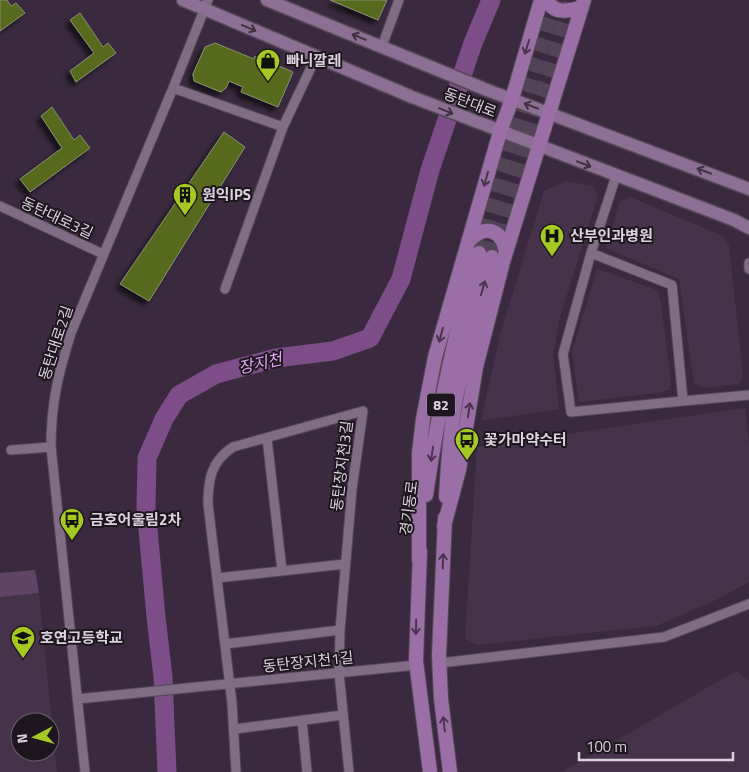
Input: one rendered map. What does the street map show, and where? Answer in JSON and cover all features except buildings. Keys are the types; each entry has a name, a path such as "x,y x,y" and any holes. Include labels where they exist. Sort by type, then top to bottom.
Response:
{"main road":[{"name":"동탄대로","path":"183,0 206,4 316,57 480,125 734,220 749,228"},
{"name":"동탄대로","path":"267,0 487,90 749,189"},
{"path":"419,560 419,453 423,419 435,356 500,132 512,99 541,0"},
{"path":"547,0 551,6 563,12 583,3"},
{"path":"444,526 459,470 476,367 506,252 583,3"},
{"path":"469,241 475,235 490,231 496,232 501,237 506,252"},
{"name":"경기동로","path":"430,772 417,666 416,634 419,560 435,433 453,344 485,255 476,312 459,384 448,452 440,664 441,699 450,772"}],"street":[{"path":"382,46 399,0"},
{"name":"동탄대로2길","path":"85,772 51,447 51,419 58,372 71,333 206,4"},
{"path":"224,289 283,127 316,57"},
{"path":"173,88 283,127"},
{"path":"616,176 591,254 563,354 571,412 749,395"},
{"name":"동탄대로3길","path":"0,206 103,254"},
{"path":"591,254 672,285 683,401"},
{"path":"749,263 749,269"},
{"name":"동탄장지천3길","path":"236,772 235,729 208,504 208,486 214,468 222,454 233,447 363,411 352,488 340,630 339,673 349,772"},
{"path":"267,438 282,571"},
{"path":"11,450 51,447"},
{"path":"217,578 345,564"},
{"path":"440,664 664,637 749,604"},
{"path":"225,644 340,630"},
{"name":"동탄장지천1길","path":"77,699 417,666"},
{"path":"235,729 343,715"},
{"path":"302,720 307,772"}],"shaded area":[{"name":"산부인과병원","path":"566,181 593,186 598,196 560,317 553,355 559,409 481,421 500,335 544,191"},
{"path":"630,197 723,236 729,245 743,376 739,384 703,388 694,383 679,279 606,248 620,202"},
{"path":"597,269 657,290 661,303 671,382 669,390 579,402 572,352"},
{"path":"745,408 749,444 749,582 716,600 656,626 476,645 465,638 477,447"},
{"path":"35,570 39,593 0,597 0,573"},
{"name":"호연고등학교","path":"39,593 51,712 10,712 10,762 56,762 57,772 0,772 0,597"},
{"path":"736,671 749,681 749,772 562,772"}],"waterway":[{"name":"장지천","path":"167,772 163,677 146,507 147,458 164,419 179,395 216,374 276,358 333,351 370,338 401,279 430,170 473,43 491,0"}],"tunnel":[{"path":"479,253 511,139 556,0"},
{"path":"492,257 525,142 571,0"}],"place":[{"name":"빠니깔레","path":"268,82"},
{"name":"원익IPS","path":"185,216"},
{"name":"산부인과병원","path":"552,257"},
{"name":"꽃가마약수터","path":"467,461"},
{"name":"금호어울림2차","path":"72,541"},
{"name":"호연고등학교","path":"23,659"}]}
